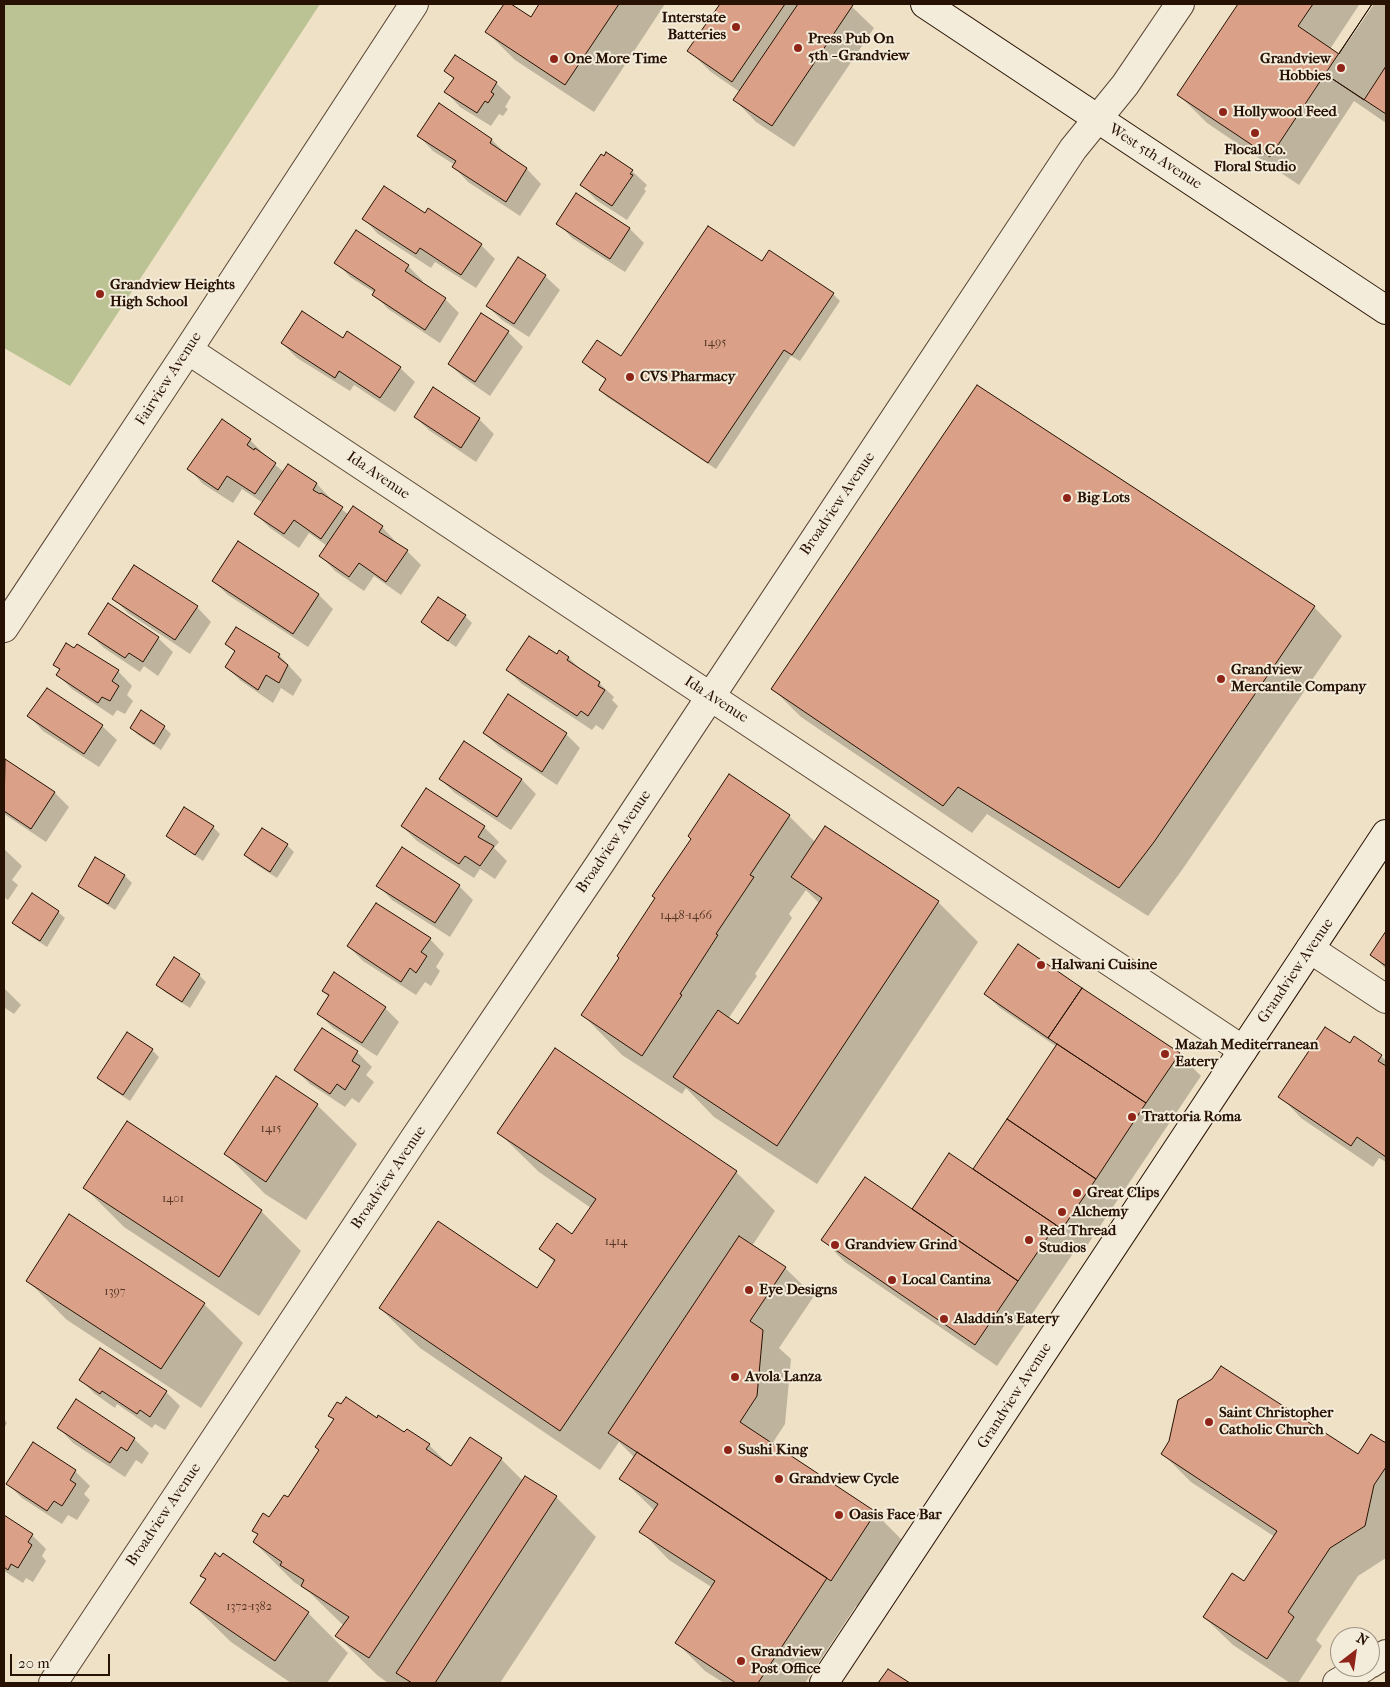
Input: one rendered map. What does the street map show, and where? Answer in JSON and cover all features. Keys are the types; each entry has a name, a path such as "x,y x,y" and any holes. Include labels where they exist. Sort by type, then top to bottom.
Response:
{"street":[{"name":"Fairview Avenue","path":"4,628 414,4"},
{"name":"West 5th Avenue","path":"925,4 1386,310"},
{"name":"Broadview Avenue","path":"52,1683 710,697 1073,148 1125,85 1180,4"},
{"name":"Ida Avenue","path":"188,350 1243,1050"},
{"name":"Grandview Avenue","path":"824,1683 1386,834"},
{"path":"1310,949 1386,999"}],"green space":[{"name":"Grandview Heights High School","path":"4,4 320,4 70,386 4,348"}],"building":[{"name":"One More Time","path":"504,4 511,4 531,17 539,4 619,4 565,85 485,32"},
{"name":"Interstate Batteries","path":"720,4 785,4 732,82 687,51"},
{"path":"798,4 853,5 772,126 733,100"},
{"path":"1238,4 1313,4 1298,26 1339,54 1372,4 1386,4 1386,114 1325,74 1270,157 1177,95"},
{"path":"1372,4 1386,4 1386,66 1364,100 1325,74"},
{"path":"455,55 497,82 491,92 494,94 488,103 485,101 477,113 444,92 454,78 444,71"},
{"path":"439,103 492,139 490,143 527,168 506,202 452,167 456,161 417,136"},
{"path":"606,152 633,170 630,174 633,175 612,206 580,185 601,154 604,156"},
{"path":"384,186 425,213 428,208 482,244 461,275 420,248 416,254 362,219"},
{"path":"576,193 630,228 610,259 556,224"},
{"name":"CVS Pharmacy","path":"708,226 762,261 769,250 834,293 792,355 784,350 708,463 599,390 606,379 582,362 597,340 621,356"},
{"path":"356,230 409,265 405,271 446,298 425,330 372,295 375,290 334,263"},
{"path":"518,257 546,275 514,324 486,306"},
{"path":"302,311 343,338 347,331 401,367 380,398 339,371 335,378 281,343"},
{"path":"481,313 509,331 475,382 448,364"},
{"path":"977,385 1315,606 1154,842 1119,888 958,787 943,806 771,689"},
{"path":"433,387 480,418 461,448 414,417"},
{"path":"222,419 251,439 247,445 254,450 255,448 276,463 255,494 227,476 218,490 187,469"},
{"path":"288,464 317,483 313,490 343,507 321,539 294,520 284,534 254,514"},
{"path":"353,506 383,526 379,532 408,550 386,582 359,563 349,577 319,556"},
{"path":"238,541 319,594 293,634 212,581"},
{"path":"134,565 198,606 175,640 112,599"},
{"path":"438,597 466,615 448,641 421,622"},
{"path":"108,603 159,637 143,662 129,653 125,658 88,634"},
{"path":"236,627 280,654 278,657 288,665 279,683 266,675 258,690 225,667 235,651 225,644"},
{"path":"529,636 557,654 559,650 569,657 567,660 600,682 598,686 605,690 588,716 581,711 577,716 506,670"},
{"path":"66,643 74,648 77,644 119,670 112,681 119,686 110,701 102,697 98,703 56,675 60,669 53,665"},
{"path":"47,688 103,725 84,754 27,716"},
{"path":"508,694 567,733 542,772 483,733"},
{"path":"141,710 165,726 154,744 130,728"},
{"path":"464,741 522,779 497,817 439,779"},
{"path":"5,759 55,792 31,829 4,811"},
{"path":"729,774 790,815 750,875 754,877 716,934 718,935 680,994 682,995 642,1056 581,1015 619,958 617,956 655,898 652,896 691,839 688,836"},
{"path":"426,788 485,826 478,837 494,846 480,866 465,856 459,864 401,826"},
{"path":"184,807 214,826 195,855 166,836"},
{"path":"825,826 939,901 777,1146 673,1077 718,1010 738,1024 822,898 791,877"},
{"path":"262,828 288,844 270,872 244,855"},
{"path":"402,847 460,885 435,923 376,886"},
{"path":"95,857 125,875 108,904 78,886"},
{"path":"32,893 59,911 40,941 12,923"},
{"path":"376,903 431,938 421,952 427,956 416,973 410,968 401,982 347,946"},
{"path":"1386,931 1386,966 1370,955"},
{"path":"1018,944 1082,988 1048,1038 984,994"},
{"path":"174,957 200,974 182,1002 156,985"},
{"path":"334,972 386,1007 362,1043 317,1014 329,995 322,991"},
{"path":"1082,988 1180,1053 1146,1103 1048,1038"},
{"path":"1325,1027 1350,1043 1354,1036 1382,1055 1378,1061 1386,1066 1386,1157 1357,1137 1351,1146 1278,1097"},
{"path":"322,1028 358,1051 352,1061 360,1066 345,1090 337,1084 330,1094 294,1070"},
{"path":"127,1032 153,1049 123,1095 97,1078"},
{"path":"1057,1044 1146,1103 1096,1179 1007,1119"},
{"path":"555,1048 737,1171 560,1431 379,1308 438,1221 537,1288 555,1260 539,1249 557,1223 572,1234 596,1199 497,1133"},
{"path":"276,1076 318,1104 266,1182 224,1154"},
{"path":"1007,1119 1096,1179 1062,1229 973,1169"},
{"path":"127,1121 262,1210 219,1277 83,1188"},
{"path":"949,1153 1056,1225 1018,1281 912,1209"},
{"path":"865,1177 1018,1281 975,1345 821,1240"},
{"path":"69,1214 205,1303 161,1369 26,1281"},
{"path":"739,1236 786,1267 750,1321 763,1330 757,1396 740,1422 876,1512 831,1581 608,1433"},
{"path":"100,1348 167,1391 150,1417 140,1410 137,1414 102,1391 100,1394 79,1380"},
{"path":"1221,1366 1358,1454 1371,1434 1386,1443 1386,1467 1374,1485 1365,1526 1330,1548 1288,1612 1294,1617 1267,1659 1203,1617 1232,1573 1244,1581 1277,1531 1161,1454 1169,1441 1178,1400 1212,1379"},
{"path":"346,1397 377,1418 378,1415 404,1432 407,1429 430,1444 426,1449 451,1466 470,1437 502,1458 369,1658 335,1636 349,1617 301,1586 304,1580 280,1565 282,1562 253,1542 258,1534 252,1531 263,1513 269,1517 284,1495 288,1497 319,1450 315,1447 334,1419 328,1416 337,1402 341,1404"},
{"path":"76,1399 135,1438 127,1451 121,1447 110,1463 57,1428"},
{"path":"33,1442 76,1470 70,1480 76,1484 62,1506 54,1501 47,1511 6,1484"},
{"path":"637,1452 827,1578 758,1683 736,1683 675,1643 715,1581 639,1532 658,1504 619,1479"},
{"path":"525,1476 557,1496 435,1683 412,1683 396,1673"},
{"path":"4,1515 33,1534 28,1542 32,1545 18,1568 11,1564 8,1570 4,1567"},
{"path":"215,1553 220,1557 223,1553 309,1612 275,1661 190,1603 206,1579 200,1576"},
{"path":"888,1669 910,1683 878,1683"}],"place":[{"name":"Interstate Batteries","path":"736,27"},
{"name":"Press Pub On 5th - Grandview","path":"798,48"},
{"name":"One More Time","path":"554,59"},
{"name":"Grandview Hobbies","path":"1341,68"},
{"name":"Hollywood Feed","path":"1223,112"},
{"name":"Flocal Co. Floral Studio","path":"1255,133"},
{"name":"Grandview Heights High School","path":"100,294"},
{"name":"CVS Pharmacy","path":"630,377"},
{"name":"Big Lots","path":"1067,498"},
{"name":"Grandview Mercantile Company","path":"1221,679"},
{"name":"Halwani Cuisine","path":"1041,965"},
{"name":"Mazah Mediterranean Eatery","path":"1165,1054"},
{"name":"Trattoria Roma","path":"1132,1117"},
{"name":"Great Clips","path":"1077,1193"},
{"name":"Alchemy","path":"1062,1212"},
{"name":"Red Thread Studios","path":"1029,1240"},
{"name":"Grandview Grind","path":"835,1245"},
{"name":"Local Cantina","path":"892,1280"},
{"name":"Eye Designs","path":"749,1290"},
{"name":"Aladdin's Eatery","path":"944,1319"},
{"name":"Avola Lanza","path":"735,1377"},
{"name":"Saint Christopher Catholic Church","path":"1209,1422"},
{"name":"Sushi King","path":"728,1450"},
{"name":"Grandview Cycle","path":"779,1479"},
{"name":"Oasis Face Bar","path":"839,1515"},
{"name":"Grandview Post Office","path":"741,1661"}]}
